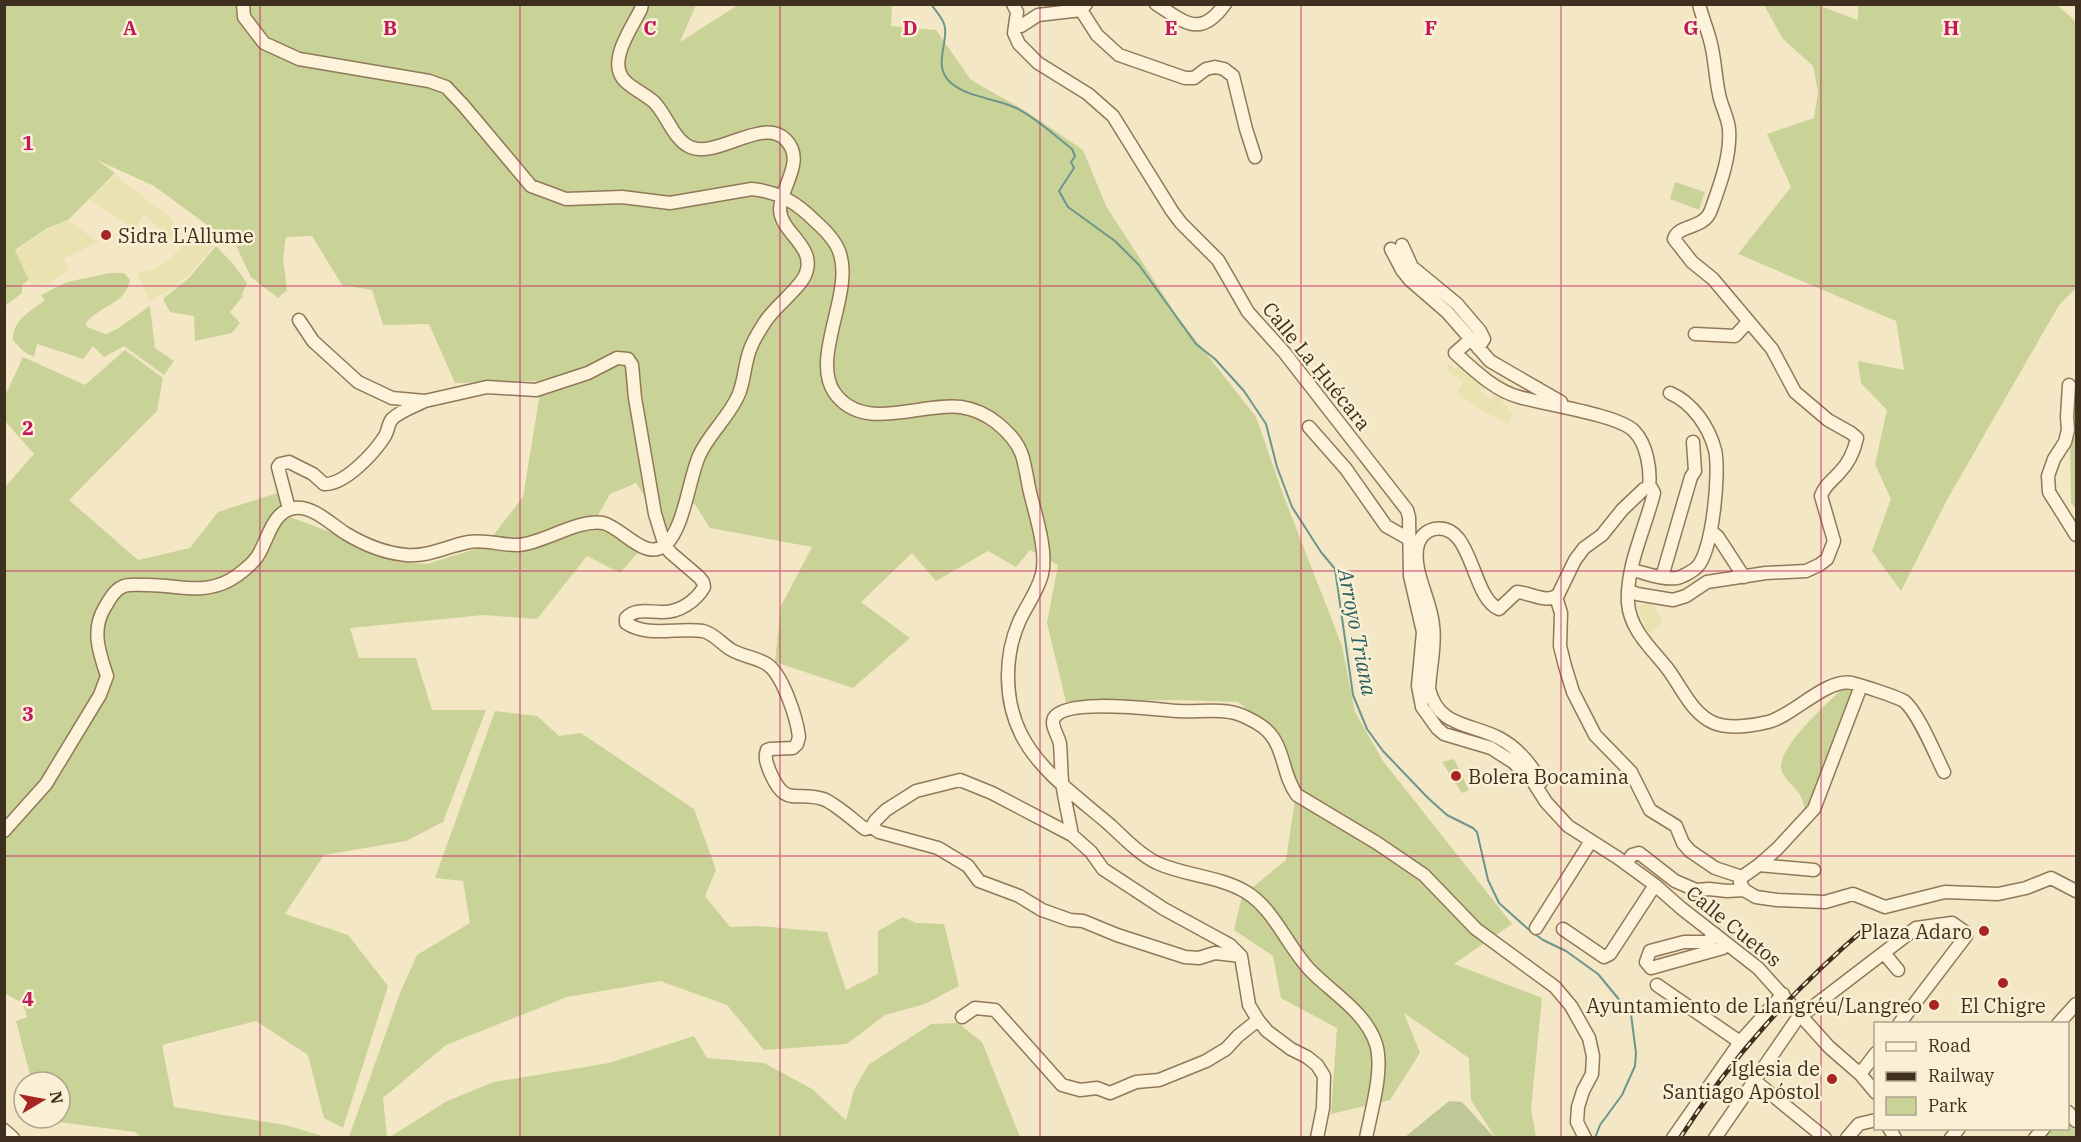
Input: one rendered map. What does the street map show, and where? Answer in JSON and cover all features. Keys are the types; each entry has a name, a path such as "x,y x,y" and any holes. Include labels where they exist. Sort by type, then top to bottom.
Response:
{"street":[{"path":"243,4 244,17 264,44 299,59 429,81 446,87 531,186 566,199 622,197 670,203 752,189 783,196 800,205 840,251 843,273 826,375 834,392 851,409 872,414 960,407 987,415 1010,433 1022,453 1043,554 1043,571 1036,591 1018,623 1008,669 1010,704 1021,734 1040,762 1154,861 1177,871 1229,883 1250,894 1270,914 1284,937 1309,968 1366,1023 1377,1046 1379,1069 1366,1137"},
{"path":"4,831 46,784 100,695 107,676 100,656 96,632 99,617 114,593 126,585 158,585 195,590 214,587 233,578 256,558 280,514 289,509 298,507 316,514 367,545 405,555 430,554 468,542 483,541 521,545 599,522 609,525 643,547 652,549 665,546 675,531 700,454 728,415 739,393 751,347 767,318 806,275 808,263 804,249 780,213 783,196 793,171 790,145 784,137 758,133 706,149 689,146 676,134 657,105 626,82 619,73 617,62 642,4"},
{"name":"Calle La Ḥuécara","path":"1013,4 1017,12 1014,33 1019,44 1038,63 1088,94 1113,117 1181,223 1218,260 1248,312 1284,352 1401,501 1409,517 1410,576 1423,632 1418,686 1422,706 1437,729 1444,734 1491,748 1513,762 1532,780 1568,826 1655,885"},
{"path":"1156,4 1190,25 1200,26 1215,18 1225,4"},
{"path":"1628,590 1637,594 1673,600 1686,596 1707,582 1766,573 1806,571 1819,565 1827,559 1834,542 1821,496 1823,488 1841,472 1850,459 1857,438 1828,420 1795,392 1772,349 1713,279 1692,262 1674,239 1680,231 1705,220 1711,212 1724,172 1728,148 1729,129 1719,96 1710,41 1699,4"},
{"path":"1016,26 1021,26 1038,15 1083,7 1097,35 1119,56 1185,78 1194,78 1206,69 1215,66 1224,69 1233,76 1246,129 1256,157"},
{"path":"1397,247 1402,270 1410,280 1447,312 1490,361 1572,409"},
{"path":"299,320 313,341 358,382 392,398 425,401"},
{"path":"1695,333 1735,336 1748,322"},
{"path":"1475,344 1455,353 1495,386 1518,397 1572,409 1623,424 1634,430 1642,443 1650,473 1649,487 1654,493 1628,582 1628,606 1635,627 1697,711 1713,723 1744,726 1776,720 1834,684 1852,683 1903,700 1913,712 1944,772"},
{"path":"289,509 278,467 280,464 289,462 313,474 324,484 333,483 362,462 385,436 393,418 425,401 487,387 536,390 588,374 616,358 628,359 632,365 635,398 655,514 665,546 699,577 704,587 699,595 687,605 663,613 647,610 631,613 626,618 626,623 648,632 704,631 732,650 766,663 780,677 799,737 797,744 788,750 766,750 766,762 779,789 792,797 822,799 865,829 872,827"},
{"path":"2069,385 2068,430 2065,442 2054,459 2048,476 2049,492 2076,535"},
{"path":"1632,570 1662,578 1678,578 1697,567 1707,550 1711,531 1715,450 1705,424 1695,412 1670,393"},
{"path":"1309,427 1346,469 1386,526 1409,539"},
{"path":"1662,578 1691,477 1695,471 1693,442"},
{"path":"1649,487 1622,510 1602,535 1584,548 1575,560 1556,597 1561,613 1560,646 1573,692 1595,735 1631,772 1650,810 1676,826 1683,843 1690,851 1715,868 1742,877"},
{"path":"1543,796 1542,784 1525,758 1501,739 1444,716 1431,697 1429,689 1434,633 1418,563 1419,542 1423,535 1430,531 1438,528 1447,530 1464,547 1485,597 1492,606 1499,609 1517,592 1547,599 1556,597"},
{"path":"1711,531 1718,537 1744,577"},
{"path":"1861,686 1814,809 1759,865 1742,877 1740,882 1744,890 1756,897 1825,903 1853,894 1885,907 1945,892 1998,894 2026,888 2051,878 2076,890"},
{"path":"1072,835 1062,783 1059,742 1053,723 1059,713 1097,706 1231,712 1262,726 1274,737 1281,751 1290,785 1297,795 1377,843 1424,875 1476,929 1555,987 1571,1006 1589,1038 1593,1056 1592,1074 1578,1107 1577,1122 1580,1136"},
{"path":"872,827 874,821 886,810 916,791 960,780 993,793 1072,835 1091,852 1103,869 1164,909 1230,945 1241,956 1249,1005 1258,1020 1267,1031 1291,1049 1307,1057 1322,1071 1325,1083 1317,1137"},
{"path":"872,827 879,832 948,852 968,866 979,881 1019,896 1042,910 1070,920 1083,921 1117,935 1185,957 1199,958 1215,953 1241,956"},
{"path":"1536,927 1591,841"},
{"path":"1626,864 1632,855 1639,853 1675,881 1696,890 1709,888 1727,891 1744,890"},
{"path":"1759,865 1814,870"},
{"path":"1563,929 1604,957 1610,954 1655,885"},
{"name":"Calle Cuetos","path":"1655,885 1726,944 1754,964 1829,1047 1860,1074 1874,1091"},
{"path":"1716,1137 1802,1015 1916,928 1952,923 1965,932 1966,936 1900,1022"},
{"path":"1715,934 1712,940 1705,942 1684,942 1650,951 1646,962 1651,968 1723,948 1726,944"},
{"path":"1884,953 1898,970"},
{"path":"1657,984 1740,1042"},
{"path":"1673,1137 1740,1042 1786,997"},
{"path":"2059,1022 2076,1004"},
{"path":"962,1017 975,1008 995,1010 1062,1085 1080,1090 1097,1088 1110,1094 1136,1082 1159,1080 1206,1061 1226,1049 1258,1020"},
{"path":"1860,1074 1874,1054"},
{"path":"1755,1081 1825,1137"},
{"path":"1847,1137 1859,1125 1874,1120"},
{"path":"4,1131 13,1137"}],"shaded area":[{"path":"115,175 169,217 177,228 179,236 176,244 144,215 135,229 89,199"},
{"path":"69,221 98,242 64,259 69,270 49,283 32,287 16,251 47,230"},
{"path":"199,237 215,245 189,274 170,290 149,301 137,273 152,270 171,258 187,241"},
{"path":"1461,363 1485,383 1480,392 1492,400 1497,390 1505,394 1502,403 1508,407 1507,410 1513,412 1509,423 1484,412 1466,401 1457,392 1463,382 1446,369 1449,364 1455,369"},
{"path":"1651,602 1663,620 1652,633 1647,631 1637,606"}],"green space":[{"path":"892,4 891,26 936,30 971,80 1027,112 1083,150 1106,206 1177,316 1256,417 1284,497 1342,646 1355,712 1383,761 1512,924 1454,964 1542,998 1531,1109 1536,1137 1495,1137 1471,1100 1469,1058 1404,1013 1420,1053 1390,1100 1331,1114 1337,1028 1281,998 1273,956 1234,930 1242,896 1286,860 1297,786 1280,736 1238,702 1175,700 1066,702 1047,623 1058,565 1030,550 1016,567 988,551 936,581 912,553 861,602 910,638 853,688 775,662 781,606 812,547 710,528 694,503 666,529 636,483 610,494 597,517 641,549 620,573 587,556 537,619 484,615 350,628 359,658 416,658 432,710 486,710 443,822 406,841 324,855 285,914 348,935 388,986 343,1128 324,1118 308,1055 256,1021 162,1045 174,1107 285,1125 326,1137 141,1137 135,1132 72,1124 72,1070 29,1070 16,1021 27,1017 23,1003 4,993 5,485 34,454 5,421 4,398 23,357 85,385 125,350 163,378 157,411 69,500 138,560 190,548 218,512 277,493 290,517 336,534 397,562 427,564 485,546 523,497 542,381 455,383 429,324 383,325 372,290 342,285 312,236 286,237 283,258 287,290 278,298 251,277 236,246 154,186 97,160 115,173 68,220 46,229 15,250 29,280 22,285 22,293 5,306 5,5 696,5 680,42 738,5"},
{"path":"1764,5 1818,5 1858,20 1858,5 2057,5 2076,22 2076,288 2059,305 1948,498 1901,591 1872,551 1891,499 1875,464 1887,410 1861,383 1858,361 1904,370 1896,321 1738,254 1791,187 1767,134 1814,118 1818,92 1813,66 1783,39"},
{"path":"1675,182 1705,192 1699,210 1670,199"},
{"path":"216,246 247,283 243,296 230,312 240,323 232,333 195,341 194,316 170,312 163,299 190,277"},
{"path":"110,273 124,273 130,280 127,288 118,300 92,317 86,323 87,327 106,334 150,306 155,348 174,361 164,375 124,346 104,357 93,346 83,359 37,344 34,357 24,352 13,340 19,321 45,300 41,295 67,282"},
{"path":"2076,386 2076,509 2071,503 2070,444"},
{"path":"1844,687 1856,689 1806,813 1800,795 1782,772 1782,759 1796,736"},
{"path":"495,711 537,716 559,736 581,733 694,809 716,870 705,896 730,927 758,926 827,932 846,990 878,974 878,931 903,917 916,923 944,924 959,986 925,1004 885,1015 847,1044 764,1050 727,1005 660,981 567,997 446,1045 383,1098 387,1137 349,1137 400,993 417,955 470,923 463,881 435,878"},
{"name":"Bolera Bocamina","path":"1454,759 1469,790 1462,793 1442,762"},
{"path":"958,1023 982,1042 1020,1137 390,1137 447,1101 494,1082 609,1063 694,1036 707,1058 764,1063 812,1089 846,1120 854,1090 868,1065 931,1024"},
{"path":"1449,1101 1462,1102 1494,1137 1405,1137"},
{"path":"2069,1119 2076,1128 2076,1137 2042,1138 2050,1130 2069,1130"}],"waterway":[{"name":"Arroyo Triana","path":"931,4 944,24 942,69 949,81 964,91 1023,112 1072,149 1075,156 1071,162 1074,168 1059,191 1068,207 1115,241 1139,265 1196,344 1215,359 1244,391 1266,424 1277,467 1292,507 1321,552 1335,569 1353,695 1367,729 1383,751 1428,798 1447,815 1477,832 1488,880 1499,903 1543,940 1566,951 1598,974 1631,1014 1636,1053 1635,1066 1622,1095 1600,1125 1595,1138"}],"railway":[{"path":"1680,1138 1721,1079 1766,1024 1815,974 1869,925"}],"place":[{"name":"Sidra L'Allume","path":"106,235"},
{"name":"Bolera Bocamina","path":"1456,776"},
{"name":"Plaza Adaro","path":"1984,931"},
{"name":"El Chigre","path":"2003,983"},
{"name":"Ayuntamiento de Llangréu/Langreo","path":"1934,1005"},
{"name":"Iglesia de Santiago Apóstol","path":"1832,1079"}]}
